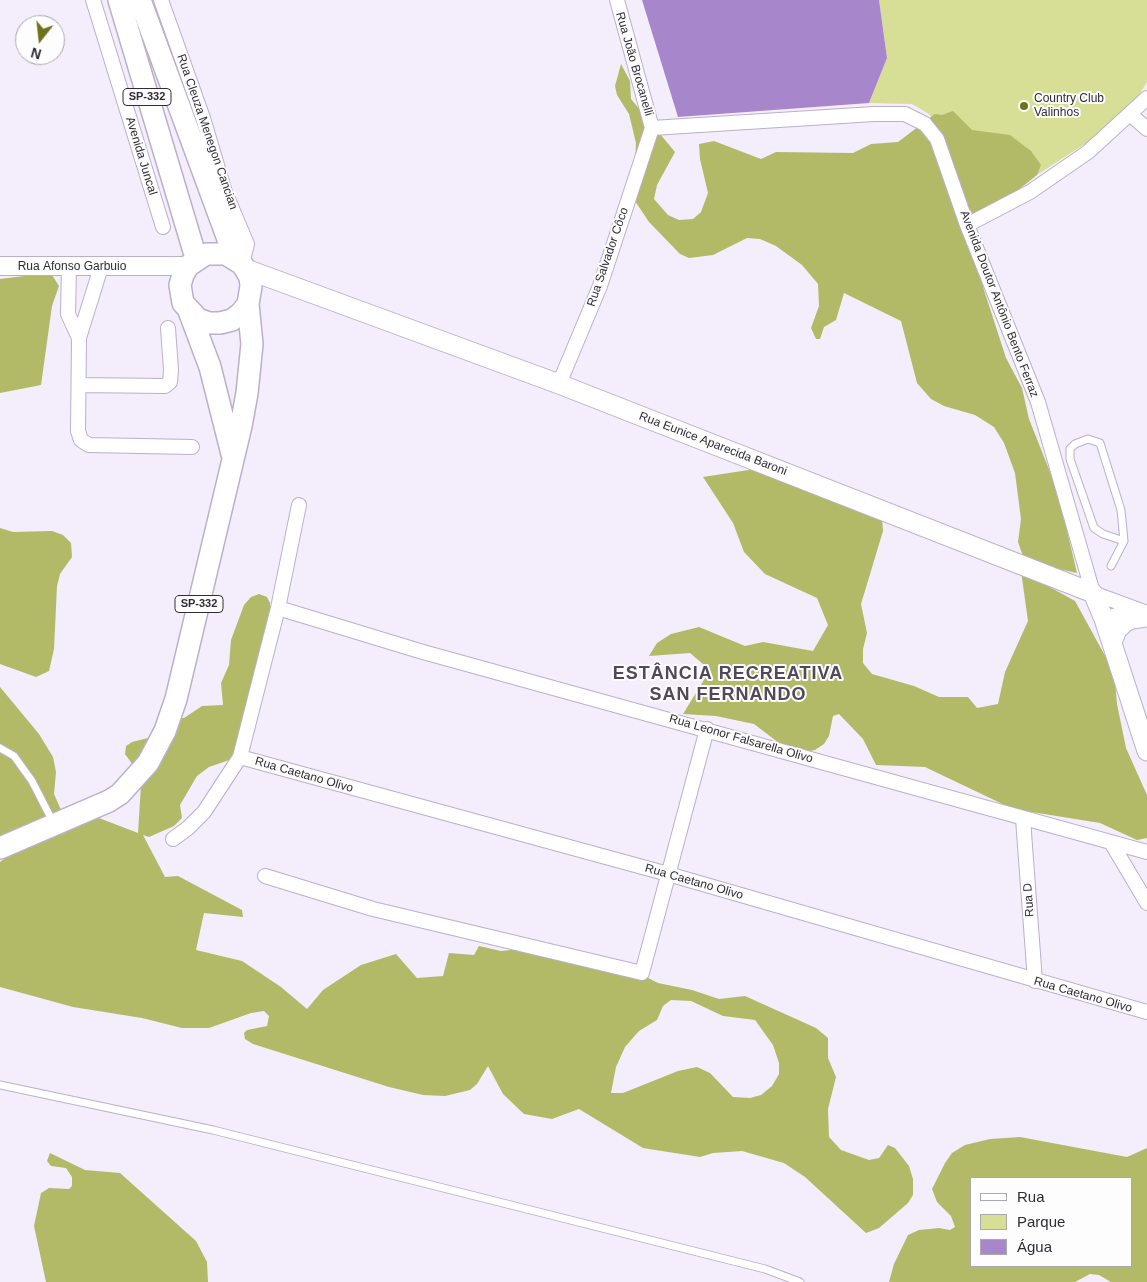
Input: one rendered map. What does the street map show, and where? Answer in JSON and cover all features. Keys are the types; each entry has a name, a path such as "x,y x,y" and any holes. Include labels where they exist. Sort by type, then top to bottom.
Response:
{"main road":[{"name":"SP-332","path":"119,0 188,270"},
{"name":"SP-332","path":"0,848 109,801 120,794 148,763 165,731 176,699 233,459 250,369 252,344 244,276 140,0"},
{"path":"216,253 244,276 241,313 232,320 220,324 209,323 198,319 183,303 188,270 216,253"},
{"name":"Rua Eunice Aparecida Baroni","path":"244,276 277,280 558,384 1093,593"},
{"name":"SP-332","path":"189,311 210,368 233,459"},
{"name":"Avenida Doutor Antônio Bento Ferraz","path":"1093,593 1112,642 1147,751"},
{"path":"1112,642 1117,630 1125,622 1143,613"}],"street":[{"name":"Avenida Juncal","path":"93,0 163,227"},
{"name":"Rua Cleuza Menegon Cancian","path":"161,0 203,118 225,192 247,244 244,276"},
{"name":"Rua João Brocanelli","path":"617,0 652,128"},
{"path":"967,224 1037,187 1088,152 1131,115 1147,98"},
{"name":"Avenida Doutor Antônio Bento Ferraz","path":"652,128 874,114 905,114 925,124 937,139 967,224 1038,402 1093,593"},
{"path":"1131,115 1147,129"},
{"name":"Rua Salvador Côco","path":"558,384 600,286 652,128"},
{"name":"Rua Afonso Garbuio","path":"0,266 144,267 173,264 188,270"},
{"path":"69,267 68,314 79,338"},
{"path":"101,267 79,338 78,431 81,440 89,445 192,447"},
{"path":"79,385 165,386 170,382 171,370 168,328"},
{"path":"173,839 204,812 240,757 278,608 299,505"},
{"name":"Rua Eunice Aparecida Baroni","path":"1093,593 1143,613"},
{"name":"Rua Leonor Falsarella Olivo","path":"278,608 423,652 707,729 1112,844 1147,852"},
{"path":"1104,619 1143,613"},
{"path":"265,876 373,909 642,973 707,729"},
{"name":"Rua Caetano Olivo","path":"240,757 668,874 1147,1012"},
{"name":"Rua D","path":"1023,819 1035,981"},
{"path":"1112,844 1147,903"}],"lane":[{"path":"1111,566 1124,541 1121,510 1100,443 1088,439 1076,444 1070,449 1070,459 1094,528 1103,534 1124,541"},
{"path":"0,748 14,756 32,781 54,825"},
{"path":"0,1085 213,1130 765,1269 800,1282"}],"green space":[{"name":"Country Club Valinhos","path":"879,0 1147,0 1147,82 1131,108 1111,127 975,215 938,127 929,114 912,104 869,103 887,58"},
{"path":"621,64 630,81 631,99 675,152 657,185 654,199 668,215 679,220 693,219 701,212 708,193 700,159 699,144 714,141 761,159 776,152 853,153 871,144 898,142 935,114 942,115 953,111 972,130 1010,135 1031,151 1041,165 1037,175 1017,191 977,212 971,222 970,235 984,290 1006,358 1022,388 1029,419 1058,492 1077,573 1025,562 1018,542 1021,519 1015,473 1004,443 994,427 975,415 944,406 931,399 917,383 901,321 844,293 836,320 824,327 820,339 816,339 811,328 819,306 818,284 802,265 776,246 760,239 747,238 713,255 689,258 680,254 649,222 633,198 636,143 629,114 617,95 615,86"},
{"path":"32,275 52,275 59,286 52,306 41,385 0,393 0,279"},
{"path":"755,469 882,517 883,531 861,604 867,633 863,649 863,663 872,674 914,686 939,697 968,697 977,708 998,704 1005,672 1028,621 1021,571 1075,601 1114,672 1117,704 1126,748 1147,795 1147,838 1137,840 1100,823 1013,809 925,767 876,765 863,739 839,714 833,716 829,736 824,744 815,750 805,752 779,743 754,724 716,716 683,714 710,670 690,653 649,656 657,643 671,634 699,627 745,646 763,642 813,651 828,625 817,598 765,574 744,552 733,523 703,477"},
{"path":"0,528 13,532 52,531 63,535 71,543 72,557 60,574 57,586 54,649 49,671 36,677 0,664"},
{"path":"259,594 267,597 270,603 270,646 235,758 209,767 197,776 180,805 182,818 174,826 149,837 143,835 165,877 178,876 242,910 243,917 204,913 196,950 242,961 281,987 307,1009 323,990 361,965 396,954 417,978 443,976 449,953 474,955 479,946 501,951 553,946 625,966 658,983 692,990 719,999 745,996 816,1028 828,1038 828,1058 836,1077 828,1109 829,1137 841,1150 869,1160 879,1158 888,1145 895,1148 909,1166 913,1179 913,1195 908,1203 879,1228 866,1233 805,1177 784,1163 742,1151 713,1153 700,1157 643,1148 579,1109 552,1119 524,1114 503,1094 488,1066 477,1084 470,1090 445,1096 423,1095 389,1087 253,1044 245,1039 244,1033 247,1030 267,1026 269,1016 264,1011 251,1013 209,1028 182,1028 142,1018 73,1007 0,987 0,862 9,855 99,818 138,833 141,785 138,772 125,754 126,746 132,742 148,738 158,719 184,718 202,706 223,705 221,683 229,665 231,640 244,605 251,597","holes":["671,1000 691,1001 723,1016 755,1020 773,1045 779,1063 779,1074 772,1086 761,1095 750,1098 733,1097 710,1073 697,1067 678,1071 623,1093 611,1093 616,1067 625,1047 639,1031 657,1020 663,1006"]},
{"path":"0,687 39,734 53,757 56,772 54,794 61,810 0,839"},
{"path":"1020,1137 1127,1157 1147,1148 1147,1282 1111,1282 1099,1275 1090,1274 1075,1282 889,1282 894,1264 908,1235 919,1230 939,1228 950,1230 955,1227 951,1216 937,1202 932,1189 952,1153 965,1145 990,1139"},
{"path":"50,1153 85,1170 120,1173 196,1241 207,1262 208,1282 46,1282 34,1226 41,1193 49,1188 69,1189 72,1186 72,1177 66,1168 51,1166 47,1161"}],"water":[{"path":"642,0 879,0 887,58 869,103 678,117"}],"place":[{"name":"Country Club Valinhos","path":"1024,106"}],"district":[{"name":"ESTÂNCIA RECREATIVA SAN FERNANDO","path":"728,684"}]}
